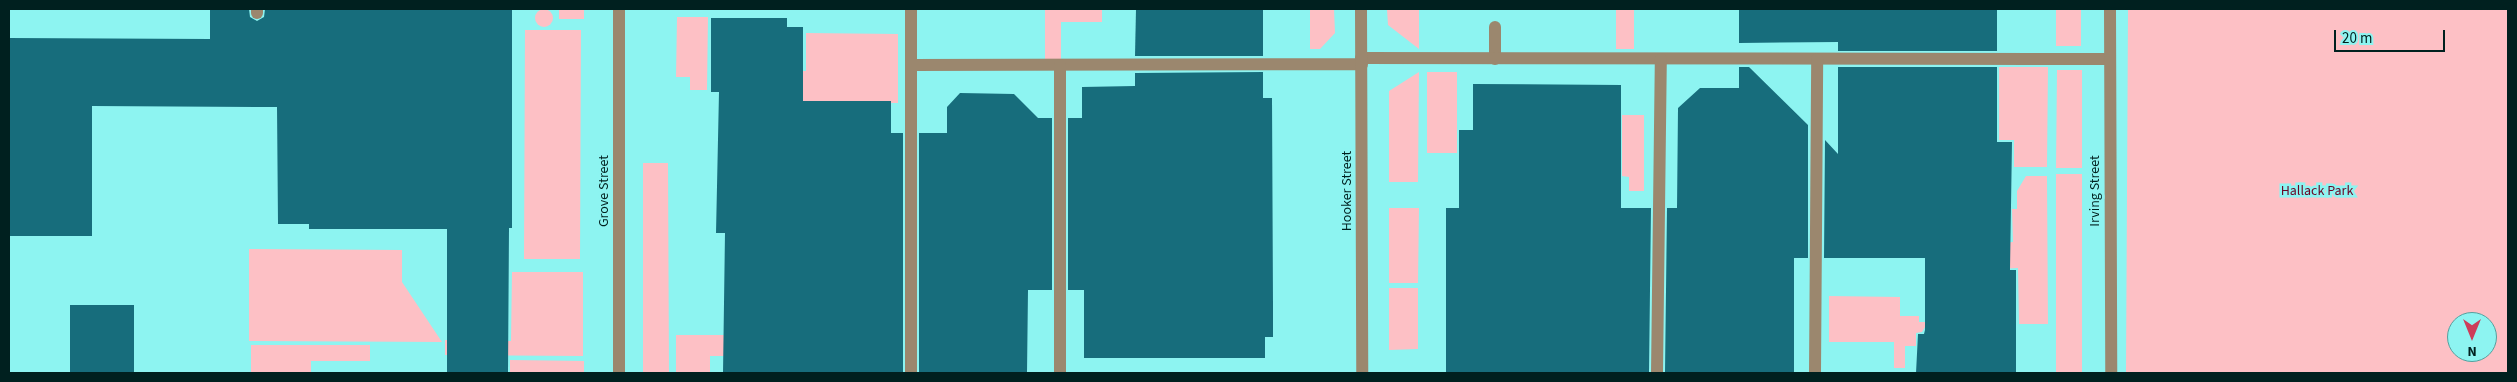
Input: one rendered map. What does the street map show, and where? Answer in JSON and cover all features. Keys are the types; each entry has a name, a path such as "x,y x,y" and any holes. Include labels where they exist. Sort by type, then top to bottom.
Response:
{"street":[{"name":"Grove Street","path":"619,9 620,373"},
{"path":"911,9 911,373"},
{"name":"Hooker Street","path":"1361,9 1362,373"},
{"name":"Irving Street","path":"2110,9 2110,373"},
{"path":"1495,26 1495,59"},
{"path":"911,65 1060,65 1495,59 2110,59"},
{"path":"1657,373 1661,59"},
{"path":"1815,373 1817,59"},
{"path":"1060,65 1060,373"}],"green space":[{"path":"544,9 552,14 553,18 548,26 544,27 536,22 535,18 540,10"},
{"path":"559,9 584,9 584,19 559,19"},
{"path":"1045,9 1102,9 1102,22 1061,22 1061,61 1045,61"},
{"path":"1310,9 1334,9 1335,33 1320,49 1310,49"},
{"path":"1387,9 1419,9 1419,49 1388,25"},
{"path":"1616,9 1634,9 1634,49 1616,49"},
{"path":"2056,9 2081,9 2081,46 2056,46"},
{"name":"Hallack Park","path":"2128,9 2508,9 2508,373 2126,373"},
{"path":"677,17 708,17 707,90 690,90 690,77 676,77"},
{"path":"525,30 581,30 580,259 524,259"},
{"path":"806,33 898,34 898,103 789,102 790,71 806,71"},
{"path":"1999,67 2048,67 2047,167 2014,167 2014,140 1999,140"},
{"path":"2057,70 2082,70 2082,168 2056,168"},
{"path":"1419,72 1418,182 1389,182 1389,91"},
{"path":"1427,72 1457,72 1457,153 1427,153"},
{"path":"1622,115 1644,115 1644,191 1629,191 1629,177 1622,176"},
{"path":"643,163 668,163 669,373 643,373"},
{"path":"2056,174 2082,174 2082,373 2056,373"},
{"path":"2026,176 2047,176 2048,324 2019,324 2018,268 1997,269 1996,243 2013,242 2012,209 2017,209 2017,191"},
{"path":"1389,208 1419,208 1418,283 1389,283"},
{"path":"249,249 402,250 402,282 442,342 249,341"},
{"path":"512,272 583,272 583,356 445,355 445,340 511,341"},
{"path":"1389,288 1418,288 1418,349 1389,350"},
{"path":"1829,296 1900,297 1900,316 1919,316 1919,322 1928,322 1922,332 1916,333 1916,346 1905,346 1905,368 1894,368 1894,342 1829,342"},
{"path":"676,335 778,335 841,356 710,356 710,373 676,373"},
{"path":"251,345 370,345 370,361 311,361 311,373 251,373"},
{"path":"510,360 584,361 584,373 510,373"}],"building":[{"path":"210,9 249,9 250,17 257,21 264,17 265,9 512,9 512,228 509,228 508,373 447,373 447,229 309,229 309,224 278,224 277,107 92,106 92,236 9,236 9,38 210,39"},
{"path":"1136,9 1263,9 1263,56 1135,56"},
{"path":"1739,9 1997,9 1997,51 1838,51 1838,42 1739,43"},
{"path":"711,18 787,18 787,27 803,27 803,101 891,101 891,133 903,133 903,373 723,373 725,233 716,233 719,92 711,92"},
{"path":"1739,67 1749,67 1808,125 1808,258 1794,258 1794,373 1665,373 1667,208 1677,208 1678,108 1700,88 1739,88"},
{"path":"1838,67 1997,67 1997,142 2012,142 2010,270 2016,270 2016,373 1916,373 1918,334 1924,334 1925,330 1925,258 1824,258 1825,140 1838,154"},
{"path":"1263,72 1263,98 1272,98 1273,337 1265,337 1265,358 1084,358 1084,290 1068,290 1068,118 1082,118 1082,87 1135,86 1135,73"},
{"path":"1473,84 1621,85 1621,208 1651,208 1649,373 1446,373 1446,208 1459,208 1459,130 1473,130"},
{"path":"960,93 1014,94 1038,118 1052,118 1052,290 1028,290 1027,373 919,373 919,133 947,133 947,107"},
{"path":"70,305 134,305 134,373 70,373"}]}
